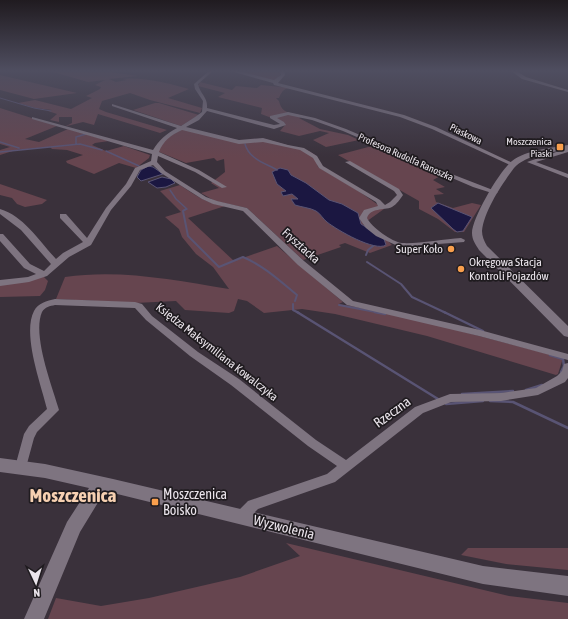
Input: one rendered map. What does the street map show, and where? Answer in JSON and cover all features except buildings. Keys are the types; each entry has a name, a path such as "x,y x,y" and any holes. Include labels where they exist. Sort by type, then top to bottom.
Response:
{"street":[{"path":"0,283 29,279 44,274 66,255 88,243 108,209 129,184 137,169 154,156 161,140 201,116 205,109 204,99"},
{"name":"Piaskowa","path":"338,99 408,118 434,128 512,164"},
{"path":"114,105 182,128 237,142 264,140 286,147 302,149 314,157 321,167 374,199 383,207"},
{"name":"Profesora Rudolfa Ranoszka","path":"205,109 274,127 284,125 272,117 279,114 295,115 318,121 377,142 473,186 495,192"},
{"path":"34,118 197,171 224,187"},
{"path":"568,147 523,159 512,164 506,171 478,223 478,237 480,244 501,267 568,333"},
{"path":"568,150 530,162 568,176"},
{"name":"Frysztacka","path":"154,156 163,172 204,198 215,203 245,209 301,263 341,297 350,302 480,333 568,358"},
{"path":"348,162 397,190 400,196 389,206 371,208 367,211 363,216 364,222 369,227 395,244 405,245 461,240"},
{"path":"0,211 12,217 23,227 56,264"},
{"path":"64,216 88,243"},
{"path":"0,236 27,266 44,274"},
{"name":"Księdza Maksymiliana Kowalczyka","path":"21,467 28,437 33,429 53,410 35,343 35,326 38,311 44,306 55,302 139,306 149,318 194,354 235,382 312,443 346,466"},
{"name":"Rzeczna","path":"242,516 253,506 330,478 419,410 450,398 520,395 538,391 561,379 567,372 568,366"},
{"name":"Wyzwolenia","path":"0,465 45,471 242,516 483,575 568,586"},
{"path":"34,619 73,528 100,484"}],"shaded area":[{"path":"90,99 109,99 102,101 99,109 167,130 160,133 98,114 94,125 83,122 66,126 72,123 72,117 59,117 59,122 50,120 57,114 48,111 52,110 35,108 18,103 35,100 71,109"},
{"path":"147,99 171,99 202,108 200,113"},
{"path":"226,99 277,99 285,111 304,116 299,118 320,129 348,135 359,140 326,147 313,140 329,133 320,131 299,136 280,131 285,123 261,114 262,108"},
{"path":"155,103 199,115 181,126 133,110"},
{"path":"0,108 57,126 25,139 39,142 68,129 109,141 95,143 92,145 106,151 124,146 150,155 149,158 136,168 119,163 94,174 67,163 66,161 83,155 67,150 52,149 50,147 16,150 0,155 0,150 10,147 0,144"},
{"path":"182,129 241,142 265,139 309,151 315,155 318,167 357,190 384,209 363,224 392,245 370,253 345,243 339,245 341,247 303,260 247,208 215,201 201,193 219,188 211,183 225,172 224,159 217,161 214,158 186,163 157,151 161,142"},
{"path":"372,146 382,146 442,175 433,180 445,187 436,189 444,194 434,195 436,202 453,208 472,203 481,205 464,232 455,232 438,219 419,209 419,201 338,155"},
{"path":"148,166 153,167 163,174 141,181 137,177 141,170"},
{"path":"280,168 288,170 291,175 306,183 329,200 342,204 358,213 361,224 384,239 386,245 381,246 365,243 332,226 316,211 295,205 291,199 298,199 292,194 283,196 281,192 286,191 277,184 272,172"},
{"path":"162,177 171,179 175,183 166,187 157,188 148,182"},
{"path":"0,184 47,200 42,204 25,207 17,204 12,198 0,195"},
{"path":"180,185 196,196 225,206 188,218 234,261 277,246 343,302 339,304 395,314 563,358 558,374 556,375 427,336 335,314 302,309 264,313 247,301 238,299 234,311 229,313 185,310 176,301 135,303 56,299 65,277 86,275 127,275 188,282 229,289 213,267 196,254 182,237 179,229 165,217 181,212 160,191"},
{"path":"438,203 472,217 463,231 457,232 431,208"},
{"path":"43,276 48,281 45,290 40,296 0,297 0,284"},
{"path":"286,543 509,596 568,603 568,619 48,619 56,598 101,606 149,598 240,577 300,556"},
{"path":"468,548 568,548 568,570 506,564 461,555"}],"waterway":[{"path":"3,99 34,108 51,111"},
{"path":"76,144 76,137 86,134"},
{"path":"0,142 19,148"},
{"path":"0,152 80,144 102,150"},
{"path":"245,144 247,149 254,157 277,170"},
{"path":"106,151 139,166"},
{"path":"170,190 176,199 187,209 185,210"},
{"path":"185,210 183,211 188,236 219,267 243,257 265,269 297,295 295,301"},
{"path":"366,255 368,250 373,246"},
{"path":"367,262 401,284 412,297 446,313"},
{"path":"293,304 293,310 297,312"},
{"path":"339,305 381,313"},
{"path":"297,312 438,399"},
{"path":"375,312 385,314"},
{"path":"444,312 483,331"},
{"path":"550,355 563,359 564,366 561,372"},
{"path":"526,390 542,385"},
{"path":"462,394 513,391"},
{"path":"446,404 483,401"},
{"path":"490,401 513,402 568,428"}],"place":[{"name":"Moszczenica Piaski","path":"560,147"},
{"name":"Super Koło","path":"451,249"},
{"name":"Okręgowa Stacja Kontroli Pojazdów","path":"461,269"},
{"name":"Moszczenica Boisko","path":"155,502"}],"district":[{"name":"Moszczenica","path":"73,495"}]}
